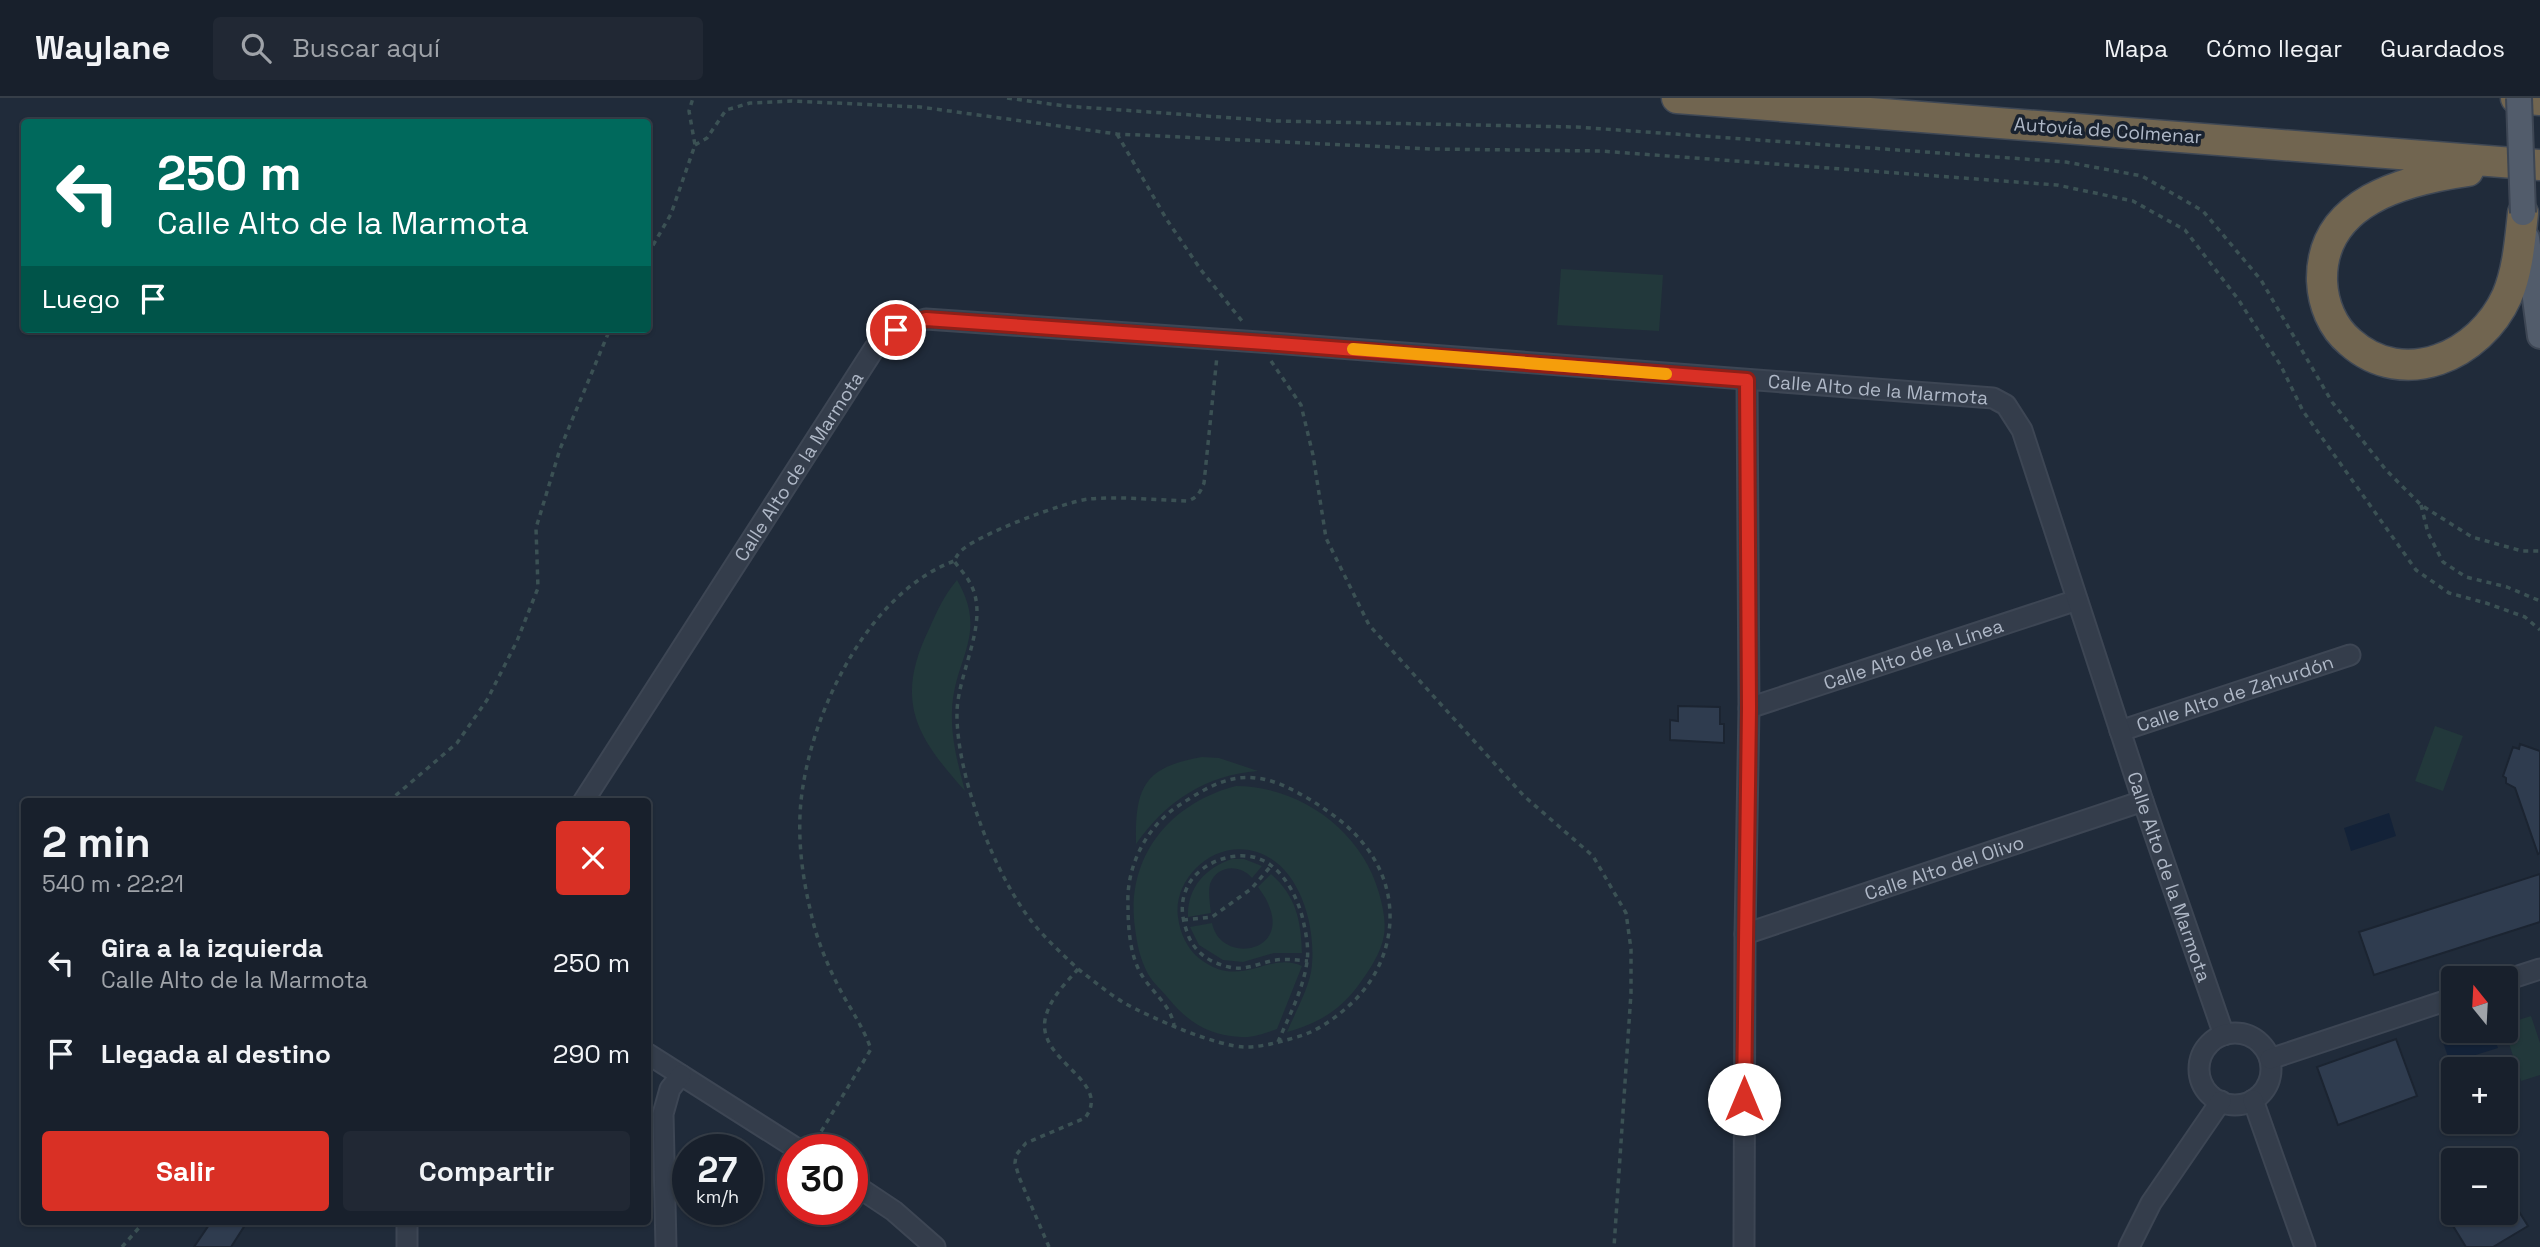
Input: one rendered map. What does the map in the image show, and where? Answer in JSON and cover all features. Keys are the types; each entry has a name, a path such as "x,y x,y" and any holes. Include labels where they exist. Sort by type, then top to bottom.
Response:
{"highway":[{"name":"Autovía de Colmenar","path":"1677,98 2540,165"},
{"path":"2517,98 2540,100"},
{"path":"2496,161 2473,171 2410,181 2376,196 2347,216 2330,240 2322,272 2324,297 2333,321 2340,332 2363,352 2378,360 2399,365 2421,365 2443,360 2461,350 2479,337 2493,321 2507,295 2515,269 2523,213"}],"main road":[{"path":"2517,98 2523,213 2540,336"}],"street":[{"name":"Calle Alto de la Marmota","path":"586,798 866,360 884,339 911,323 926,319 1259,342 1993,398 2006,405 2022,429 2143,801 2224,1035"},
{"path":"1744,1247 1749,708 1747,380"},
{"name":"Calle Alto de la Línea","path":"1749,708 2077,600"},
{"name":"Calle Alto de Zahurdón","path":"2120,731 2350,655"},
{"name":"Calle Alto del Olivo","path":"1745,934 2143,801"},
{"path":"2518,977 2540,969"},
{"path":"2270,1059 2441,1002"},
{"path":"2224,1035 2246,1035 2265,1049 2270,1059 2271,1069 2266,1087 2252,1100 2242,1104 2221,1101 2206,1090 2202,1081 2200,1063 2208,1046 2224,1035"},
{"path":"651,1056 777,1136"},
{"path":"666,1247 663,1114 670,1089 681,1075"},
{"path":"2252,1100 2305,1247"},
{"path":"2129,1247 2151,1203 2221,1101"},
{"path":"868,1194 894,1211 935,1247"},
{"path":"407,1225 407,1247"}],"path":[{"path":"651,249 671,214 695,145 689,111 693,98"},
{"path":"1007,98 1065,106 1276,121 1590,128 2066,162 2142,176 2203,211 2260,280 2332,402 2386,470 2421,505 2472,537 2522,551 2540,551"},
{"path":"695,145 707,138 726,110 750,103 792,101 920,107 1117,134 1431,149 1601,151 2057,185 2133,201 2185,230 2238,299 2281,366 2303,411 2416,570 2449,593 2525,617 2540,630"},
{"path":"1117,134 1167,220 1201,270 1259,342 1301,405 1313,455 1326,538 1369,625 1524,796 1593,856 1626,913 1631,949 1631,993 1614,1247"},
{"path":"393,798 457,743 487,700 517,641 538,588 536,528 560,449 608,333"},
{"path":"820,1134 871,1049 827,961 811,915 802,863 799,825 803,786 815,739 832,695 856,648 896,597 937,567 954,561 960,551 980,538 1066,504 1088,499 1129,498 1187,502 1194,499 1204,483 1218,340"},
{"path":"2421,505 2428,533 2444,562 2466,577 2507,587 2540,601"},
{"path":"954,561 971,583 977,601 977,622 963,671 957,712 963,763 989,847 1025,912 1045,937 1078,969 1124,1003 1174,1025 1241,1047 1262,1046 1304,1035 1337,1017 1369,986 1385,954 1392,926 1390,901 1381,874 1368,849 1335,816 1299,793 1256,777 1232,779 1202,790 1170,811 1139,851 1128,880 1128,905 1134,957 1141,975 1171,1012 1174,1025"},
{"path":"1278,1042 1301,987 1307,961 1307,938 1300,906 1292,890 1271,866 1262,860 1246,856 1226,857 1212,863 1198,873 1186,888 1182,902 1183,920 1189,941 1212,962 1230,968 1247,968 1284,959 1307,961"},
{"path":"1183,920 1212,917 1251,889 1271,866"},
{"path":"1049,1247 1015,1163 1016,1155 1026,1143 1085,1118 1091,1109 1093,1100 1090,1090 1057,1056 1048,1043 1045,1031 1045,1018 1057,992 1078,969"},
{"path":"122,1247 141,1225"}],"green space":[{"path":"1561,269 1663,275 1659,331 1557,325"},
{"path":"957,580 970,616 970,631 954,692 952,711 954,741 965,791 922,734 912,696 913,676 919,653 938,609"},
{"path":"2435,726 2463,736 2443,791 2415,781"},
{"path":"1202,757 1219,758 1258,771 1221,778 1189,793 1160,815 1136,844 1138,808 1147,783 1167,767"},
{"path":"1236,786 1283,794 1325,816 1343,832 1371,871 1384,914 1383,942 1368,972 1353,992 1328,1014 1287,1032 1311,972 1311,936 1302,898 1293,881 1267,856 1235,849 1208,858 1188,878 1178,903 1178,917 1188,946 1195,955 1215,968 1242,971 1290,962 1302,966 1277,1029 1246,1037 1219,1034 1200,1026 1176,1007 1152,980 1139,951 1134,902 1137,878 1145,856 1172,820 1191,805"},
{"path":"1232,859 1244,859 1262,866 1252,878 1236,868 1218,873 1209,887 1211,913 1188,917 1191,897 1200,880 1214,868"},
{"path":"1271,874 1286,891 1296,909 1302,953 1274,953 1243,962 1223,960 1199,945 1190,927 1212,923 1218,936 1227,944 1251,948 1262,943 1270,935 1273,922 1268,903 1258,887"},
{"path":"2531,1016 2540,1043 2540,1075 2521,1081 2518,1057 2513,1057 2509,1043 2518,1043 2518,1020"}],"water":[{"path":"2389,813 2396,836 2351,851 2344,828"},
{"path":"2443,1043 2496,1043 2498,1048 2469,1057 2448,1057"}],"building":[{"path":"1678,706 1720,707 1724,743 1670,740 1670,720 1678,721"},
{"path":"2520,744 2540,751 2538,854 2515,788 2506,783 2503,776 2513,747 2519,749"},
{"path":"2540,874 2540,922 2374,975 2359,932"},
{"path":"2396,1039 2417,1096 2338,1125 2317,1067"},
{"path":"2518,1210 2528,1226 2493,1247 2466,1247 2452,1225 2518,1225"},
{"path":"209,1225 245,1225 231,1247 194,1247"}],"slow traffic":[{"path":"1353,349 1666,374"}],"route":[{"path":"896,330 926,319 1747,380 1749,708 1744,1099"}]}
